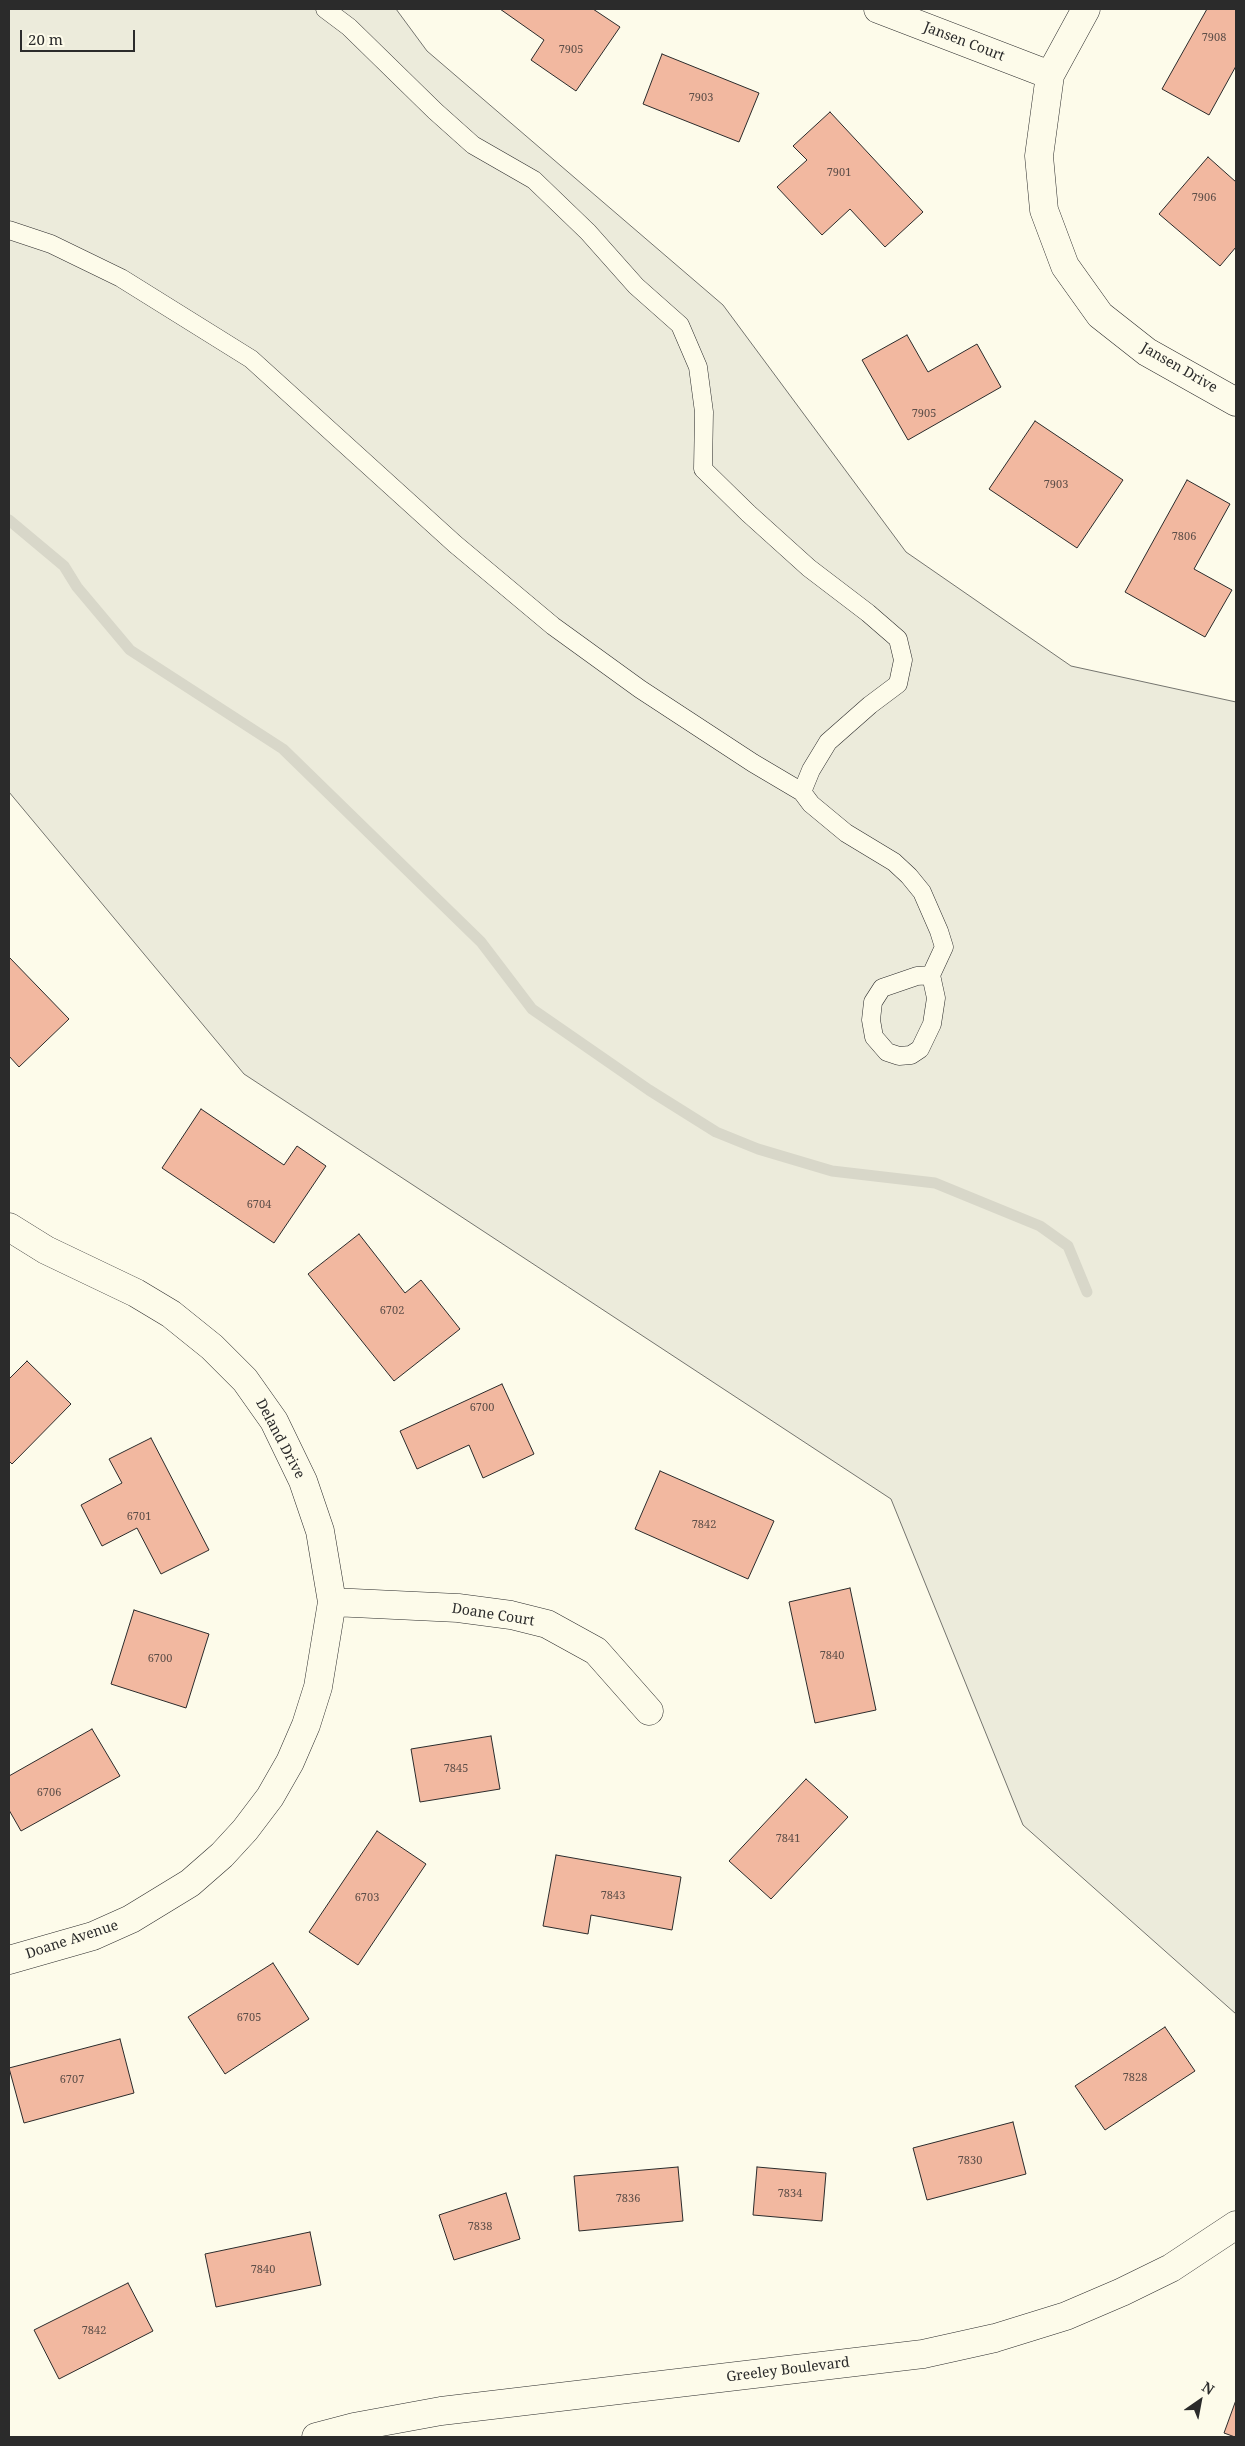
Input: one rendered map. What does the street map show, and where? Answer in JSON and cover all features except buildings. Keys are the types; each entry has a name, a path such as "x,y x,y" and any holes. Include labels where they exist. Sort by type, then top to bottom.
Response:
{"street":[{"name":"Jansen Court","path":"878,9 1050,75"},
{"name":"Jansen Drive","path":"1086,9 1050,75 1039,156 1044,210 1065,266 1100,315 1147,352 1236,402"},
{"name":"Deland Drive","path":"9,1227 46,1250 136,1294 170,1314 212,1347 245,1380 274,1421 303,1481 320,1531 332,1602"},
{"name":"Doane Court","path":"332,1602 458,1608 511,1615 547,1624 596,1651 649,1711"},
{"name":"Doane Avenue","path":"9,1960 93,1936 131,1919 190,1883 222,1855 245,1830 270,1797 290,1762 306,1725 318,1687 332,1602"},
{"name":"Greeley Boulevard","path":"316,2437 354,2427 441,2411 923,2354 996,2338 1066,2316 1122,2292 1171,2268 1236,2225"}],"lane":[{"path":"325,9 349,27 435,112 473,145 534,180 588,232 636,286 680,325 698,367 704,412 703,468 809,568 868,613 898,639 903,660 898,684 870,705 828,742 811,770 802,792"},
{"path":"9,230 51,244 121,278 251,359 455,544 553,626 640,689 753,763 802,792 811,804 846,833 894,862 922,892 944,947 932,975 936,998 932,1024 920,1049 911,1055 899,1056 887,1052 874,1037 871,1020 873,1002 882,988 917,976 932,975"}],"shaded area":[{"path":"9,9 396,9 427,51 723,305 906,552 1071,666 1236,702 1236,2014 1023,1825 891,1499 244,1074 9,792"}],"waterway":[{"path":"9,520 64,566 77,587 130,650 283,749 481,942 532,1009 649,1090 716,1132 758,1149 832,1171 935,1183 1040,1226 1068,1246 1087,1292"}]}
